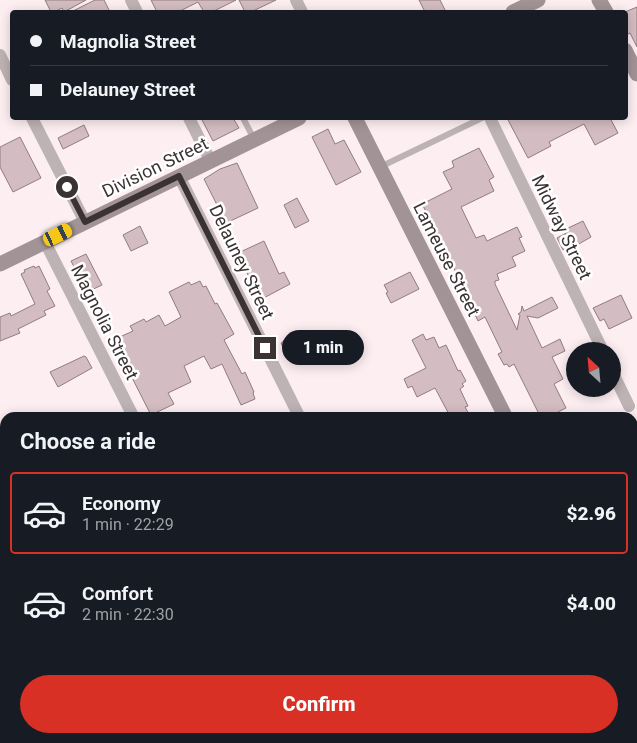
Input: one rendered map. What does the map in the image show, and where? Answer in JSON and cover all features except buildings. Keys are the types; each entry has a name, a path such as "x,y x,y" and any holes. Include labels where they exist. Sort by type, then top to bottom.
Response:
{"street":[{"path":"517,10 538,0"},
{"path":"0,55 10,76"},
{"path":"628,56 637,74"},
{"path":"33,120 85,222"},
{"path":"190,120 210,160"},
{"name":"Division Street","path":"0,264 295,120"},
{"name":"Lameuse Street","path":"356,120 503,412"},
{"name":"Midway Street","path":"491,120 599,342"},
{"name":"Delauney Street","path":"179,176 297,412"},
{"name":"Magnolia Street","path":"45,242 131,412"},
{"path":"621,390 629,406"}],"lane":[{"path":"244,120 254,139"},
{"path":"380,168 478,120"}],"route":[{"path":"67,187 85,222 179,176 265,348"}]}
